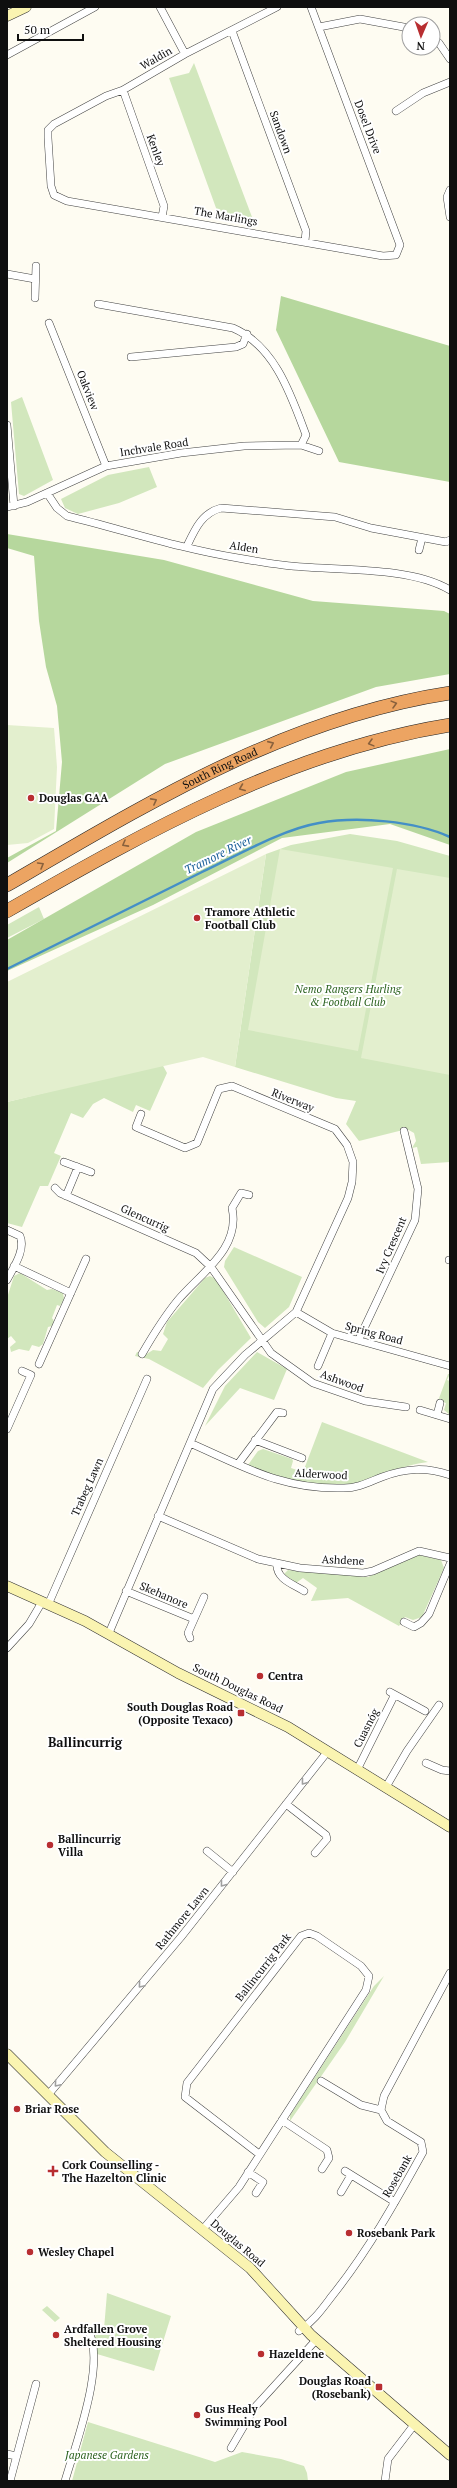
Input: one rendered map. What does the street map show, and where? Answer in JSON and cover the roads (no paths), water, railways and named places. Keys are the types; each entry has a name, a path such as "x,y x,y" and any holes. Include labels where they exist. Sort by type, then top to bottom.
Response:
{"highway":[{"name":"South Ring Road","path":"7,885 151,802 233,761 298,732 412,699 450,693"},
{"path":"7,911 142,835 216,798 331,755 450,725"}],"main road":[{"path":"7,16 20,8"},
{"name":"South Douglas Road","path":"7,1586 109,1633 173,1670 288,1726 450,1827"},
{"name":"Douglas Road","path":"7,2054 110,2156 203,2229 265,2282 301,2329 316,2339 450,2455"}],"street":[{"path":"7,55 95,7"},
{"path":"160,7 184,54"},
{"name":"Waldin","path":"54,195 51,186 48,130 54,124 106,96 123,90 184,54 277,7"},
{"name":"Dosel Drive","path":"311,7 400,244 396,255"},
{"path":"318,27 360,19 401,27"},
{"name":"Sandown","path":"232,31 306,231 305,241"},
{"path":"441,46 450,59"},
{"path":"396,111 423,93 450,82"},
{"name":"Kenley","path":"123,90 164,206 162,216"},
{"path":"450,190 447,197 450,217"},
{"name":"The Marlings","path":"54,195 67,201 162,216 383,256 396,255"},
{"path":"35,298 36,266"},
{"path":"7,274 35,279"},
{"path":"98,304 233,328 247,334 260,344 290,392 306,435 301,445"},
{"name":"Oakview","path":"49,323 106,466"},
{"path":"131,357 236,347 243,344 247,334"},
{"path":"7,425 10,506"},
{"name":"Inchvale Road","path":"10,506 47,493 106,466 181,453 244,446 301,445 319,451"},
{"name":"Alden","path":"47,493 57,508 67,516 187,546 237,558 302,567 370,571 428,580 450,590"},
{"path":"187,546 198,524 210,511 221,508 334,517 371,528 422,538 450,540"},
{"path":"420,550 422,538"},
{"name":"Riverway","path":"141,1114 136,1127 185,1148 197,1143 219,1089 232,1086 335,1129 347,1145 353,1162 352,1182 348,1198 296,1312"},
{"name":"Ivy Crescent","path":"359,1340 415,1220 418,1189 404,1131"},
{"path":"64,1162 91,1172"},
{"path":"66,1196 78,1167"},
{"name":"Glencurrig","path":"56,1188 66,1196 196,1253 211,1267 261,1341"},
{"path":"142,1354 161,1323 177,1301 211,1267 228,1246 235,1222 232,1208 241,1193 249,1195"},
{"path":"7,1230 20,1236 22,1241 21,1250 7,1280"},
{"path":"39,1364 86,1259"},
{"path":"14,1266 71,1293"},
{"path":"109,1633 158,1516 218,1382 261,1341 296,1312"},
{"name":"Spring Road","path":"296,1312 332,1333 450,1366"},
{"path":"318,1366 332,1333"},
{"name":"Ashwood","path":"261,1341 271,1353 313,1383 365,1401 406,1407"},
{"path":"7,1429 31,1375 22,1371"},
{"name":"Trabeg Lawn","path":"7,1648 29,1624 45,1603 147,1379"},
{"path":"437,1415 440,1403"},
{"path":"420,1410 450,1419"},
{"path":"238,1464 277,1412 283,1413"},
{"name":"Alderwood","path":"255,1440 302,1458"},
{"name":"Alderwood","path":"190,1443 272,1480 319,1487 357,1487 395,1473 415,1469 432,1469 450,1475"},
{"name":"Ashdene","path":"158,1516 256,1558 277,1564 361,1574 373,1571 419,1551 450,1558"},
{"path":"277,1564 277,1573 304,1591"},
{"path":"404,1622 414,1627 425,1620 450,1564"},
{"name":"Skehanore","path":"126,1591 194,1619"},
{"name":"Skehanore","path":"190,1638 188,1633 204,1597"},
{"name":"Cuasnóg","path":"357,1770 392,1694 425,1712"},
{"path":"386,1787 407,1750 440,1705"},
{"name":"Rathmore Lawn","path":"48,2095 176,1943 328,1751"},
{"path":"426,1763 442,1770 450,1771"},
{"path":"286,1804 326,1835 327,1839 315,1853"},
{"path":"207,1851 233,1872"},
{"name":"Ballincurrig Park","path":"203,2229 221,2209 248,2172 260,2154 366,1990 369,1980 368,1973 362,1966 317,1936 309,1933 303,1935 297,1941 187,2082 185,2089 185,2097 260,2154"},
{"path":"320,2081 361,2105 380,2110 384,2096 450,1973"},
{"name":"Rosebank","path":"301,2329 348,2276 395,2202 423,2152 421,2142 387,2121 380,2110"},
{"path":"282,2120 327,2150 329,2158 322,2169"},
{"path":"345,2171 395,2202"},
{"path":"248,2172 263,2182 256,2193"},
{"path":"341,2192 352,2175"},
{"path":"65,2481 92,2379 94,2354 93,2342 86,2328"},
{"path":"231,2448 255,2407 316,2339"},
{"path":"10,2481 36,2384"},
{"path":"385,2481 388,2459 414,2425"},
{"path":"7,2454 16,2456"}],"waterway":[{"name":"Tramore River","path":"7,969 244,851 305,826 334,821 386,821 420,827 450,837"}],"place":[{"name":"Douglas GAA","path":"31,798"},
{"name":"Tramore Athletic Football Club","path":"197,918"},
{"name":"Centra","path":"260,1676"},
{"name":"South Douglas Road (Opposite Texaco)","path":"241,1713"},
{"name":"Ballincurrig Villa","path":"50,1845"},
{"name":"Briar Rose","path":"17,2109"},
{"name":"Cork Counselling - The Hazelton Clinic","path":"53,2171"},
{"name":"Rosebank Park","path":"349,2233"},
{"name":"Wesley Chapel","path":"30,2252"},
{"name":"Ardfallen Grove Sheltered Housing","path":"56,2335"},
{"name":"Hazeldene","path":"261,2354"},
{"name":"Douglas Road (Rosebank)","path":"379,2387"},
{"name":"Gus Healy Swimming Pool","path":"197,2415"}],"district":[{"name":"Ballincurrig","path":"85,1742"}],"park label":[{"name":"Nemo Rangers Hurling & Football Club","path":"348,995"},
{"name":"Japanese Gardens","path":"107,2455"}]}
